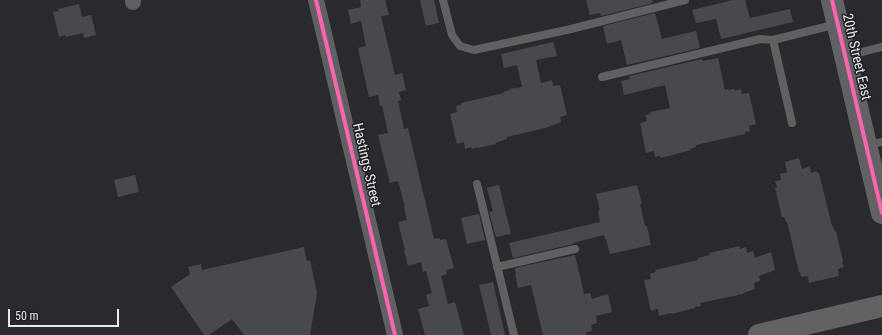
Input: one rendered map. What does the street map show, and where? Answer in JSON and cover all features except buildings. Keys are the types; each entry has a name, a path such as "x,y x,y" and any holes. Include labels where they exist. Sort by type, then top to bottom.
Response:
{"street":[{"name":"Hastings Street","path":"316,0 395,335"},
{"name":"20th Street East","path":"832,0 845,56 874,144 882,213"},
{"path":"759,335 882,306"}],"lane":[{"path":"443,0 452,35 460,46 474,50 571,29 685,0"},
{"path":"602,77 760,39 773,40 837,24"},
{"path":"773,40 792,123"},
{"path":"845,56 882,47"},
{"path":"477,184 514,335"},
{"path":"497,267 575,249"}],"cycle path":[{"path":"316,0 395,335"},
{"path":"832,0 882,213"}]}
